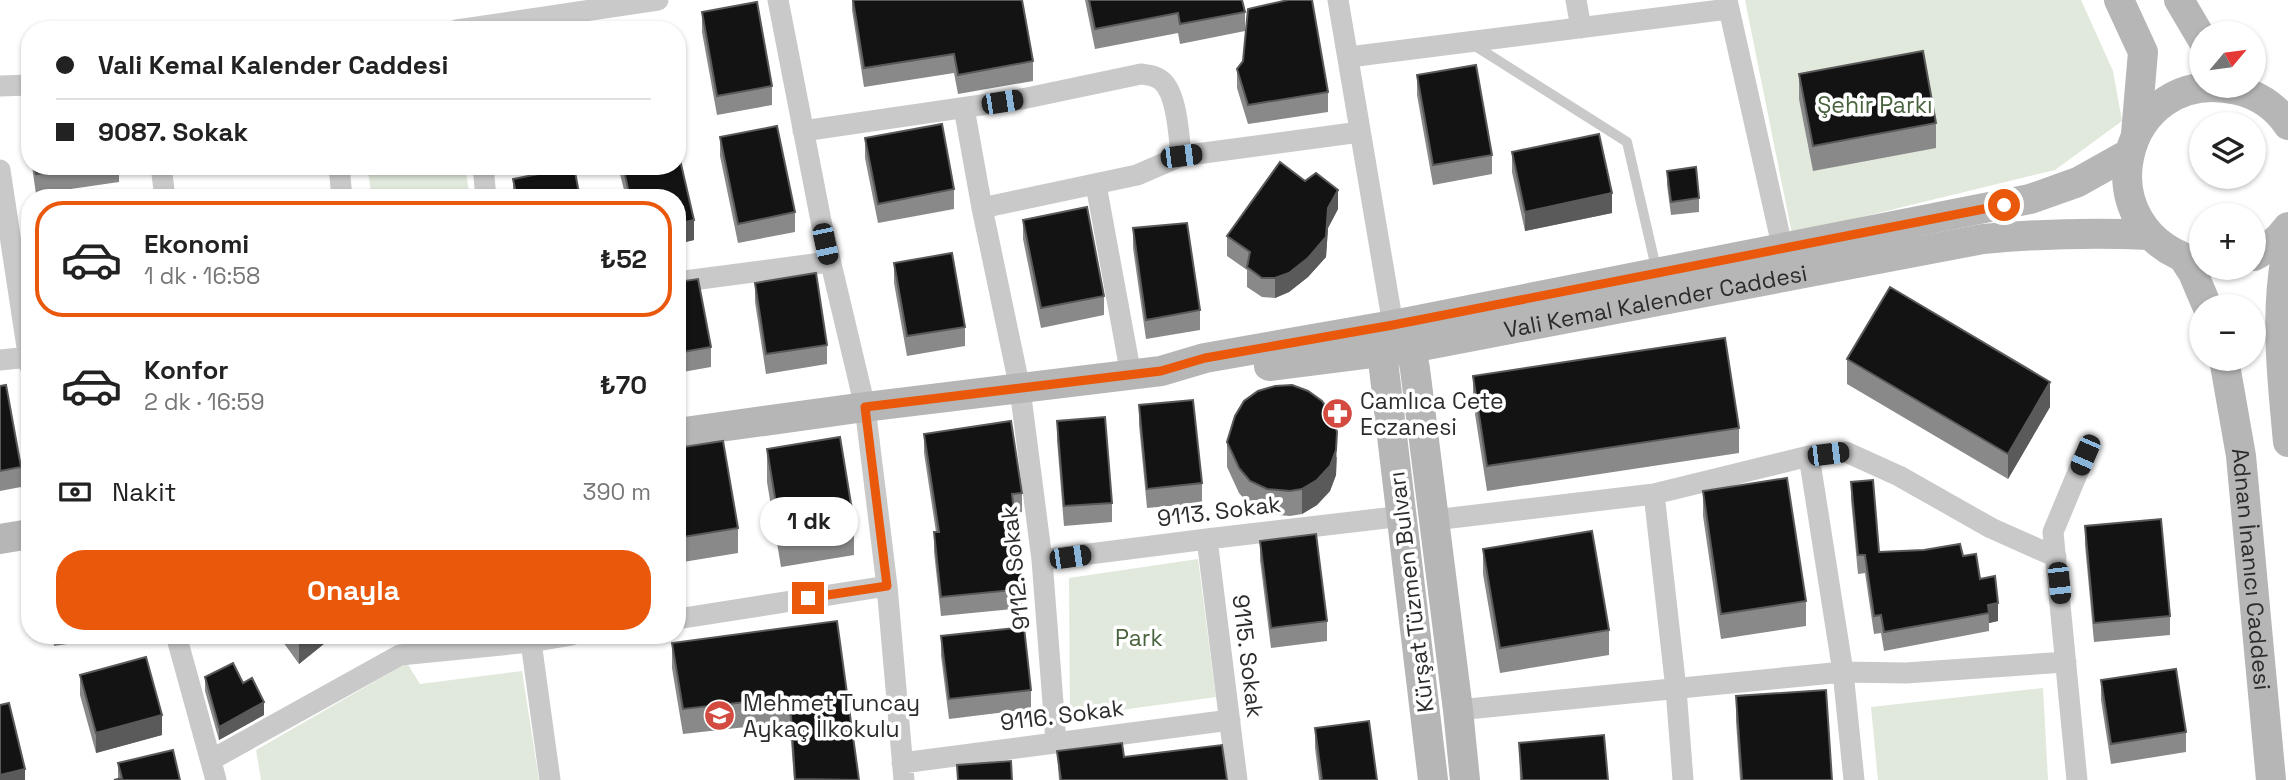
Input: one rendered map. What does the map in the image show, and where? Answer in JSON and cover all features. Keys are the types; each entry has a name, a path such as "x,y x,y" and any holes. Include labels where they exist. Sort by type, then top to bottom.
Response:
{"street":[{"path":"512,21 658,0"},
{"path":"778,0 829,261 865,407 887,586 903,771"},
{"path":"1338,0 1395,342"},
{"path":"1576,0 1581,28"},
{"path":"2119,0 2143,51 2133,144 2126,176 2129,197 2137,218 2149,235 2166,250 2189,259"},
{"path":"2179,0 2191,21"},
{"path":"1349,57 1581,28 1728,5 1783,250"},
{"path":"803,131 1022,99 1140,74 1152,75 1162,81 1169,90 1177,119 1181,156"},
{"path":"0,86 21,85"},
{"path":"2133,144 2152,113 2172,97 2189,91"},
{"path":"2262,98 2288,125"},
{"name":"9112. Sokak","path":"964,107 1020,389 1042,561 1056,742"},
{"path":"982,208 1137,175 1181,156 1360,132"},
{"name":"Vali Kemal Kalender Caddesi","path":"1395,342 1658,274 2029,200 2078,182 2133,144"},
{"path":"0,170 21,309"},
{"path":"1096,185 1131,375"},
{"path":"2266,249 2288,227"},
{"name":"Vali Kemal Kalender Caddesi","path":"686,432 1161,371 1205,358 1395,342 1983,239 2075,233 2149,235"},
{"path":"2288,245 2284,264 2279,345 2288,442"},
{"path":"686,281 829,261"},
{"name":"Kürşat Tüzmen Bulvarı","path":"1395,342 1403,516 1433,780"},
{"name":"Kürşat Tüzmen Bulvarı","path":"1395,342 1434,520 1465,780"},
{"path":"0,360 21,361"},
{"name":"Adnan İnanıcı Caddesi","path":"2226,371 2241,456 2271,780"},
{"path":"1434,520 1654,494 1809,456 1846,452 1899,476 1991,528 2056,557"},
{"path":"2077,780 2053,532 2085,455"},
{"path":"1809,456 1843,672 1854,780"},
{"path":"1654,494 1676,689 1683,780"},
{"name":"9113. Sokak","path":"1042,561 1207,538 1403,516"},
{"path":"0,540 21,536"},
{"name":"9115. Sokak","path":"1207,538 1237,780"},
{"path":"686,618 887,586"},
{"path":"178,644 213,770 399,645 443,644"},
{"path":"531,644 550,780"},
{"path":"1458,710 1843,672 1906,673 2066,662"},
{"name":"9116. Sokak","path":"903,771 1056,742 1230,720"}],"lane":[{"path":"1468,41 1627,142 1658,274"}],"green space":[{"name":"Şehir Parkı","path":"1745,0 2081,0 2113,71 2122,121 2055,170 1792,234"},
{"path":"368,175 466,175 469,189 371,189"},
{"name":"Park","path":"1198,559 1216,697 1070,717 1069,578"},
{"path":"407,663 420,684 522,671 539,780 261,780 256,750"},
{"path":"2043,688 2048,780 1878,780 1871,707"}],"building":[{"path":"853,0 1022,0 1033,61 958,75 954,54 864,68"},
{"path":"1089,0 1242,0 1245,12 1180,24 1178,13 1095,29"},
{"path":"1288,0 1312,0 1328,92 1248,105 1237,69 1243,61 1248,9"},
{"path":"757,2 772,86 717,96 702,12"},
{"path":"1923,51 1936,123 1813,146 1799,74"},
{"path":"1476,65 1492,155 1433,165 1417,75"},
{"path":"942,124 954,189 878,204 865,138"},
{"path":"777,126 795,212 738,224 720,137"},
{"path":"1599,134 1612,193 1525,212 1512,152"},
{"path":"1280,162 1305,181 1316,173 1338,190 1328,208 1326,237 1308,258 1289,273 1275,278 1262,278 1247,267 1250,252 1227,236"},
{"path":"1696,167 1699,198 1671,202 1667,171"},
{"path":"533,175 576,175 578,189 515,189 513,179"},
{"path":"625,175 684,175 694,220 686,222 686,189 628,189"},
{"path":"1087,207 1104,296 1041,308 1023,220"},
{"path":"1187,223 1200,310 1146,320 1133,228"},
{"path":"952,253 965,327 907,336 894,263"},
{"path":"816,273 827,345 766,354 755,283"},
{"path":"698,279 711,347 686,351 686,281"},
{"path":"1890,287 2050,382 2008,454 1847,359"},
{"path":"1725,338 1739,428 1487,466 1473,376"},
{"path":"6,385 21,467 0,471 0,386"},
{"path":"1292,385 1308,391 1322,401 1332,416 1337,432 1336,450 1330,466 1317,480 1302,489 1267,489 1250,481 1239,468 1227,442 1235,416 1244,401 1258,391"},
{"path":"1193,400 1202,483 1147,489 1139,405"},
{"path":"1105,417 1112,503 1064,506 1057,421"},
{"path":"1011,421 1022,493 1012,494 1022,589 941,597 934,532 939,532 924,434"},
{"path":"840,437 854,522 781,534 767,449"},
{"path":"723,441 738,528 686,537 686,447"},
{"path":"1787,478 1806,601 1721,614 1703,491"},
{"path":"1873,480 1879,552 1924,550 1960,544 1963,556 1976,554 1980,579 1995,576 1998,603 1988,605 1989,613 1884,632 1881,615 1874,616 1865,555 1858,555 1851,482"},
{"path":"2161,519 2170,616 2094,623 2085,526"},
{"path":"1592,531 1609,630 1500,648 1483,549"},
{"path":"1316,534 1327,621 1271,628 1260,541"},
{"path":"837,621 859,780 795,779 791,716 772,699 683,709 672,644 686,644 686,641"},
{"path":"1024,627 1031,690 949,699 941,636"},
{"path":"146,657 162,715 96,733 80,675"},
{"path":"233,663 243,683 252,678 264,702 219,727 205,677"},
{"path":"2176,669 2186,732 2111,744 2101,680"},
{"path":"1826,690 1832,780 1742,780 1736,696"},
{"path":"9,703 25,769 0,775 0,705"},
{"path":"1369,721 1377,780 1322,780 1315,728"},
{"path":"1604,735 1608,780 1522,780 1519,743"},
{"path":"1122,743 1124,757 1222,745 1227,780 1061,780 1057,751"},
{"path":"173,750 180,780 114,780 122,778 118,763"},
{"path":"1011,761 1012,780 958,780 957,765"}],"place":[{"name":"Camlıca Cete Eczanesi","path":"1337,414"},
{"name":"Mehmet Tuncay Aykaç İlkokulu","path":"720,716"}],"route":[{"path":"808,598 887,586 865,407 1161,371 1205,358 1393,325 2004,205"}]}
